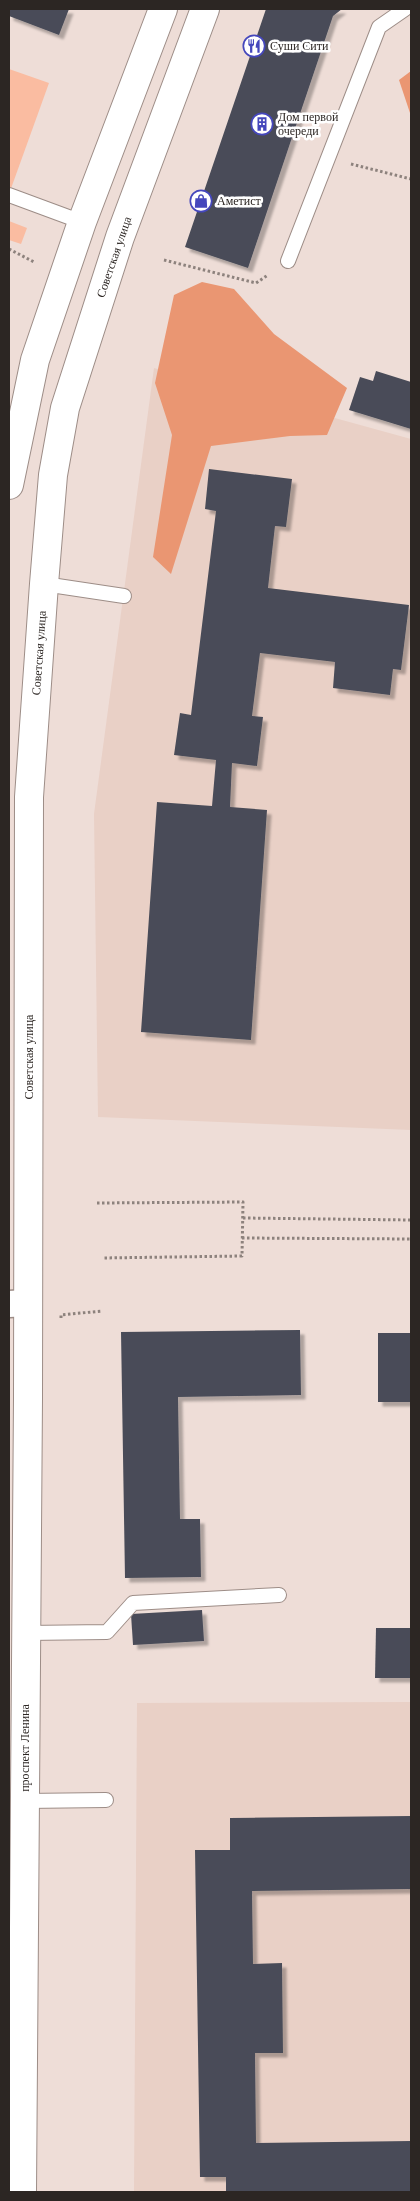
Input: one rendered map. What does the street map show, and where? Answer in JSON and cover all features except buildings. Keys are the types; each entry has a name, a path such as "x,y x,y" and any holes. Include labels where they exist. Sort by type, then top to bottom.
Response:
{"main road":[{"path":"9,485 35,360 82,222 163,9"},
{"name":"Советская улица","path":"18,1303 29,797 53,475 65,408 120,237 205,9"},
{"name":"проспект Ленина","path":"18,1303 26,1634 22,2192"}],"lane":[{"path":"288,261 379,27 405,9"},
{"path":"9,195 82,222"},
{"path":"44,584 124,596"},
{"path":"26,1634 107,1632 133,1603 279,1595"},
{"path":"25,1801 106,1800"}],"path":[{"path":"328,158 411,179"},
{"path":"9,249 34,262"},
{"path":"164,260 256,283 288,261"},
{"path":"97,1203 243,1202 242,1256 102,1258"},
{"path":"243,1218 411,1220"},
{"path":"242,1238 411,1239"},
{"path":"60,1323 61,1315 102,1311"}],"shaded area":[{"path":"9,69 49,83 9,194"},
{"path":"411,71 411,116 399,80"},
{"path":"9,221 27,228 21,244 9,240"},
{"path":"202,282 234,289 274,334 347,388 327,435 290,436 211,446 171,574 153,557 172,435 155,383 174,295"},
{"path":"154,368 411,439 411,1130 98,1117 94,814"},
{"path":"411,1702 411,2192 134,2192 137,1703"}],"place":[{"name":"Суши Сити","path":"254,46"},
{"name":"Дом первой очереди","path":"262,124"},
{"name":"Аметист","path":"201,201"}]}
